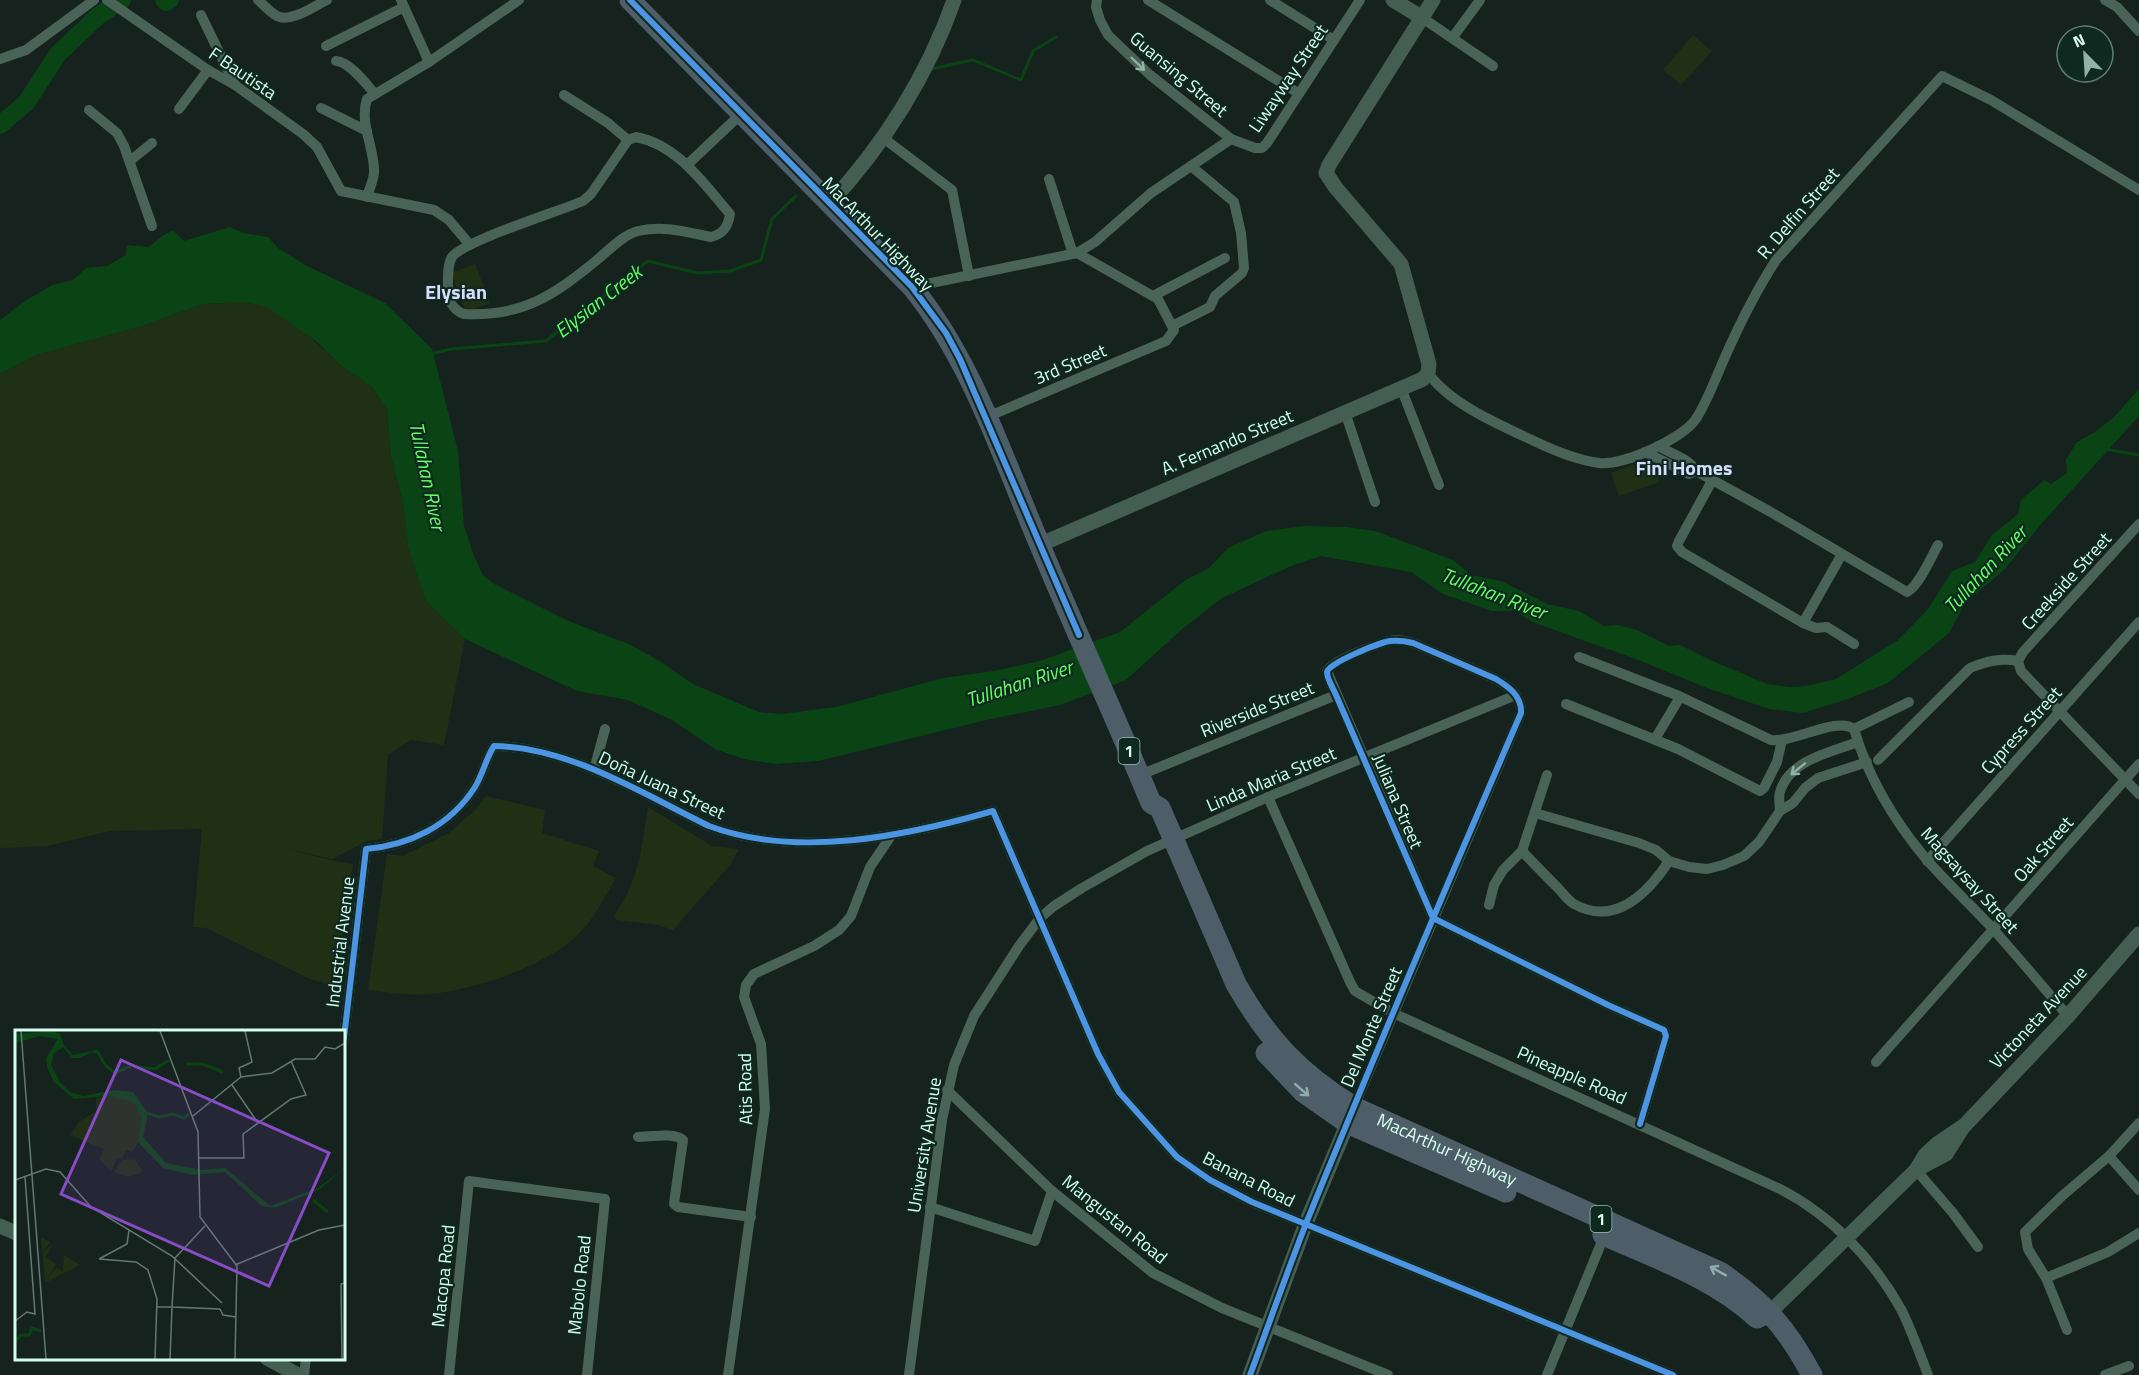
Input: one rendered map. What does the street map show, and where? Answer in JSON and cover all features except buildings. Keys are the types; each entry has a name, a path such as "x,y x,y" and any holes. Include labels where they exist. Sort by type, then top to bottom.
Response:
{"highway":[{"name":"MacArthur Highway","path":"630,0 912,287 946,333 987,417 1039,545 1151,803 1160,808 1167,842 1224,990 1263,1050 1303,1092 1606,1229 1766,1316 1791,1339 1812,1375"},
{"name":"MacArthur Highway","path":"1766,1316 1799,1375"}],"street":[{"path":"0,59 26,50 94,0"},
{"name":"F Bautista","path":"107,0 208,70 236,85 303,134 317,147 341,191 367,197"},
{"path":"258,0 274,14 284,18 294,16 327,0"},
{"path":"470,244 449,220 434,210 367,197 375,172 367,131 365,105 367,99 429,62 519,0"},
{"path":"829,204 855,176 925,70 945,28 954,0"},
{"name":"Guansing Street","path":"1097,0 1096,7 1100,20 1108,35 1150,75 1231,139"},
{"path":"1148,0 1298,93"},
{"path":"1270,0 1334,40"},
{"name":"Liwayway Street","path":"1231,139 1255,148 1262,148 1267,143 1360,0"},
{"path":"1393,0 1453,37 1493,66"},
{"path":"1428,372 1429,364 1401,264 1329,180 1326,173 1432,0"},
{"path":"1453,37 1480,0"},
{"path":"2105,0 2117,7 2139,31"},
{"path":"326,46 403,4 429,62"},
{"path":"201,15 236,85"},
{"path":"336,61 346,64 375,94"},
{"path":"179,109 208,70"},
{"name":"R. Delfin Street","path":"1428,372 1437,385 1475,410 1516,433 1561,453 1601,463 1646,452 1676,436 1696,419 1754,294 1776,260 1942,76 1991,100 2139,190"},
{"path":"564,95 608,123 628,140"},
{"path":"321,108 367,131"},
{"path":"89,110 117,133 130,161 152,226"},
{"path":"687,165 742,113"},
{"path":"636,137 646,139 673,153 687,165 730,214 729,223 724,231 711,237 677,229 651,229 636,232 624,238 542,300 500,313 472,315 459,312 452,305 448,296 449,264 452,257 470,244 583,201 591,194 628,140 636,137"},
{"path":"882,137 952,190 969,276"},
{"path":"912,287 1075,254 1095,242 1151,193 1231,139"},
{"path":"130,161 152,143"},
{"path":"1049,179 1075,254 1158,299 1172,326 1210,307 1215,296 1242,273 1244,268 1241,233 1234,201 1191,166"},
{"path":"1153,296 1225,258"},
{"name":"3rd Street","path":"987,417 1166,341 1174,330 1172,326"},
{"name":"A. Fernando Street","path":"1039,545 1423,379 1428,372"},
{"path":"1401,388 1439,485"},
{"path":"1345,412 1375,502"},
{"path":"1658,446 1694,466 1696,471 1907,592 1911,591 1917,583 1938,544"},
{"path":"1646,452 1689,474 1696,471"},
{"path":"1713,479 1677,546 1682,552 1803,623 1816,628 1827,627 1854,644"},
{"name":"Creekside Street","path":"2018,661 2023,652 2139,524"},
{"path":"1803,623 1842,554"},
{"name":"Cypress Street","path":"1928,861 2139,622"},
{"name":"Riverside Street","path":"1140,775 1335,695 1328,676 1329,667 1389,641 1413,642 1478,670 1501,682 1516,695"},
{"path":"1579,657 1680,697 1766,738 1782,740 1838,725 1850,725 1854,729 1909,702"},
{"path":"1535,813 1639,843 1656,850 1669,861 1707,869 1744,856 1759,842 1780,811 1793,803 1805,788 1818,778 1873,761 1970,668 1989,660 2004,659 2018,661 2020,671 2139,794"},
{"name":"Juliana Street","path":"1335,695 1433,918"},
{"name":"Linda Maria Street","path":"1167,842 1268,797 1516,695"},
{"name":"Del Monte Street","path":"1250,1375 1306,1223 1521,713 1521,705 1516,695"},
{"path":"1655,739 1680,697"},
{"path":"1566,704 1678,749 1760,791 1775,768 1782,740"},
{"path":"594,770 604,729"},
{"name":"Magsaysay Street","path":"1854,729 1858,742 1873,761 1886,804 1928,861 1994,930 2068,1016"},
{"path":"1780,811 1779,793 1788,778 1799,767 1819,755 1858,742"},
{"name":"Doña Juana Street","path":"366,849 408,842 446,820 475,788 494,746 547,753 578,762 722,831 789,841 857,840 891,836 937,827 993,811"},
{"name":"Oak Street","path":"1876,1062 2139,764"},
{"path":"1489,905 1494,885 1503,870 1522,851 1547,775"},
{"name":"Pineapple Road","path":"1268,797 1355,991 1393,1013 1788,1192 1821,1214 1847,1238 1875,1270 1902,1312 1928,1375"},
{"name":"Banana Road","path":"993,811 1098,1054 1119,1092 1177,1157 1209,1180 1252,1202 1566,1329 1673,1375"},
{"name":"Atis Road","path":"728,1375 765,1109 761,1044 744,997 746,985 754,974 814,946 839,930 851,916 870,867 891,836"},
{"name":"University Avenue","path":"909,1375 947,1090 961,1044 974,1016 1040,918 1054,906 1115,868 1167,842"},
{"name":"Industrial Avenue","path":"345,1030 366,849"},
{"path":"1522,851 1573,904 1597,913 1615,910 1638,898 1657,879 1669,861"},
{"path":"1433,918 1608,1005 1664,1030 1666,1036 1640,1125"},
{"name":"Victoneta Avenue","path":"1766,1316 1916,1170 1925,1155 1965,1125 2068,1016 2139,934"},
{"name":"Mangustan Road","path":"947,1090 1052,1191 1153,1274 1205,1300 1388,1375"},
{"path":"2067,1330 2046,1278 2028,1249 2025,1232 2062,1196 2109,1156 2139,1123"},
{"path":"638,1137 680,1137 683,1140 674,1204 678,1207 751,1217"},
{"path":"2109,1156 2139,1190"},
{"path":"1916,1170 1953,1213 1978,1247"},
{"name":"Mabolo Road","path":"469,1181 605,1199 586,1375"},
{"name":"Macopa Road","path":"449,1375 469,1181"},
{"path":"930,1207 1032,1242 1036,1239 1052,1191"},
{"path":"0,1226 15,1233"},
{"path":"1547,1375 1606,1229"},
{"path":"2046,1278 2108,1252 2139,1233"},
{"path":"269,1360 298,1375"},
{"path":"304,1375 306,1360"},
{"path":"2105,1375 2129,1366"}],"shaded area":[{"path":"1693,35 1712,51 1681,85 1663,70"},
{"path":"475,264 490,303 466,312 451,273"},
{"path":"245,302 267,306 308,335 339,364 372,387 387,409 391,457 403,503 408,547 426,601 465,639 444,745 411,740 388,755 382,839 367,841 332,859 275,846 353,864 335,986 310,979 206,928 193,927 202,829 110,831 47,846 0,848 0,374 36,355 142,326 203,304"},
{"path":"1652,458 1660,482 1619,496 1611,473"},
{"path":"486,796 545,810 542,833 599,851 593,866 616,878 599,908 587,925 556,952 514,973 469,987 428,994 368,990 387,854 403,856 449,833 474,811"},
{"path":"648,807 712,846 739,849 730,865 673,930 658,925 616,920 614,916 634,876"}],"water":[{"name":"Tullahan River","path":"230,227 243,233 268,237 278,248 307,266 385,303 432,349 458,451 464,526 483,575 494,584 566,620 631,645 693,684 759,712 782,714 836,707 943,678 994,671 1040,661 1120,632 1184,581 1209,568 1228,548 1266,531 1304,526 1347,527 1375,531 1453,560 1471,575 1501,581 1547,604 1579,611 1604,626 1618,625 1637,630 1669,646 1680,645 1767,684 1790,687 1806,686 1836,679 1898,640 1928,609 1952,571 1975,562 1992,535 2018,514 2021,500 2044,480 2051,484 2067,473 2066,459 2077,442 2113,418 2139,389 2139,416 2042,523 2004,570 1965,603 1949,633 1888,683 1803,713 1769,709 1532,622 1516,611 1492,611 1443,594 1411,572 1321,556 1291,566 1222,598 1181,630 1126,680 1060,705 991,719 818,761 775,764 744,759 715,749 672,720 628,700 577,691 465,639 426,601 408,547 403,503 391,457 387,409 372,387 339,364 317,342 267,307 245,302 203,304 142,326 36,355 0,374 0,320 25,301 52,285 73,280 86,268 107,266 126,255 127,245 149,247 173,230 184,241"}],"waterway":[{"path":"164,0 166,2 170,0"},
{"path":"0,125 26,103 58,54 98,16 109,9"},
{"path":"931,69 973,60 1021,80 1033,51 1056,37"},
{"name":"Elysian Creek","path":"431,354 451,349 546,341 648,261 697,273 730,271 761,260 772,219 796,196"},
{"path":"2105,449 2139,455"}],"cycle path":[{"path":"630,0 912,287 946,333 960,359 1079,635"},
{"path":"1250,1375 1333,1157 1412,967 1439,903 1521,713 1517,697 1501,682 1413,643 1390,641 1336,664 1327,672 1329,681 1336,695 1433,918 1608,1005 1664,1030 1666,1036 1640,1124"},
{"path":"345,1030 366,849 413,838 428,831 454,813 475,787 494,746 522,748 578,763 709,826 743,836 778,841 815,842 888,835 924,829 993,811 1098,1054 1119,1092 1177,1157 1210,1180 1252,1202 1673,1375"}],"district":[{"name":"Elysian","path":"456,291"},
{"name":"Fini Homes","path":"1684,467"}]}
